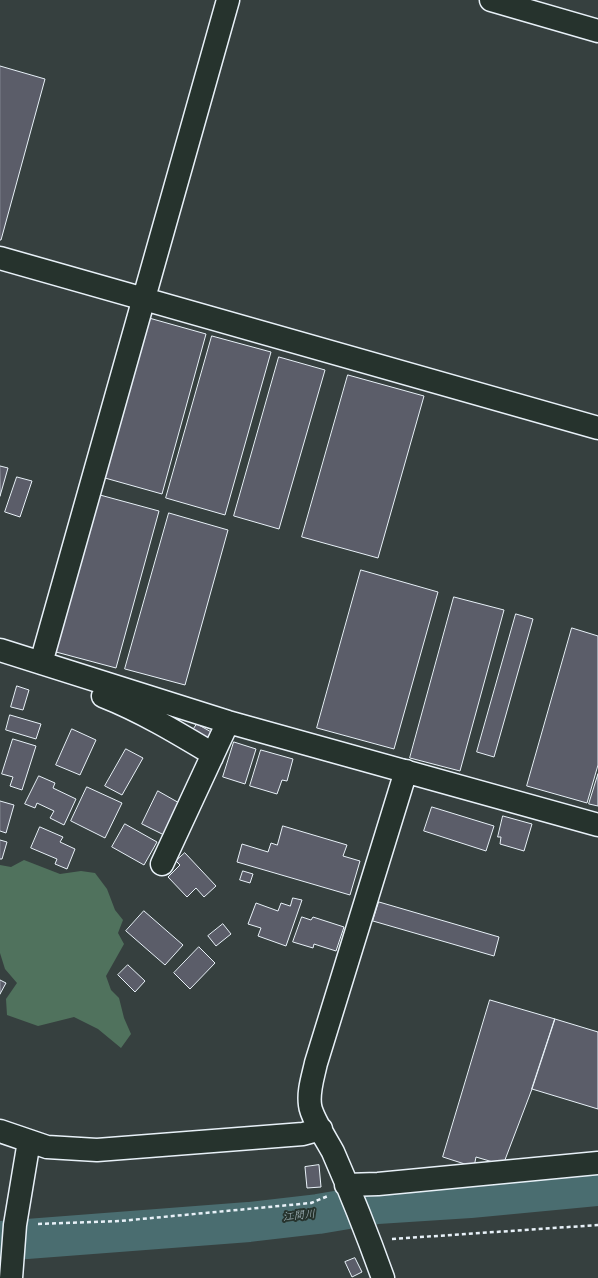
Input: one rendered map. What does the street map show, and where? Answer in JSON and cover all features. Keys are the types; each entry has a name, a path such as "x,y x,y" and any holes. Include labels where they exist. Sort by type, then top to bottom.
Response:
{"street":[{"path":"45,664 144,299 228,0"},
{"path":"491,0 598,31"},
{"path":"0,258 598,428"},
{"path":"0,650 228,722 598,825"},
{"path":"45,664 68,683 126,705 178,733 211,753 212,757"},
{"path":"162,864 228,722"},
{"path":"382,1278 368,1237 349,1190 310,1107 311,1088 315,1069 406,771"},
{"path":"0,1131 47,1147 97,1150 304,1134 321,1129"},
{"path":"11,1278 15,1229 29,1141"},
{"path":"349,1190 378,1184 598,1163"}],"path":[{"path":"15,1229 120,1221 311,1203 329,1196 332,1190 349,1190"},
{"path":"368,1237 598,1225"}],"green space":[{"path":"24,860 60,874 81,871 95,873 107,889 115,910 123,920 118,933 124,944 106,976 111,990 119,998 124,1018 131,1034 121,1048 98,1029 74,1017 38,1026 7,1015 6,999 17,983 5,969 0,953 0,865 11,867"}],"building":[{"path":"0,66 45,79 1,240 0,240"},
{"path":"149,318 206,334 162,494 105,478"},
{"path":"212,336 271,352 225,515 166,498"},
{"path":"279,357 325,370 279,529 234,516"},
{"path":"348,375 424,396 378,558 302,537"},
{"path":"0,466 8,468 0,496"},
{"path":"17,477 32,481 20,517 5,512"},
{"path":"100,495 159,511 116,668 56,652"},
{"path":"169,513 228,530 185,685 125,669"},
{"path":"361,570 438,592 394,749 317,728"},
{"path":"454,597 504,610 460,771 410,758"},
{"path":"516,614 533,619 494,757 477,752"},
{"path":"572,628 598,636 598,765 587,803 527,786"},
{"path":"17,686 29,690 23,710 11,707"},
{"path":"10,715 41,724 36,739 6,730"},
{"path":"197,724 213,733 208,743 191,733"},
{"path":"72,729 96,740 80,775 56,765"},
{"path":"13,739 36,746 22,790 10,786 13,777 2,774"},
{"path":"234,742 256,749 245,784 223,777"},
{"path":"126,749 143,758 122,795 105,786"},
{"path":"261,750 293,759 287,781 282,780 277,794 250,786"},
{"path":"598,774 598,806 589,804"},
{"path":"39,776 55,783 53,788 76,799 64,825 50,818 54,811 37,803 35,808 25,804"},
{"path":"87,787 122,803 105,838 71,821"},
{"path":"158,791 181,804 164,835 142,824"},
{"path":"0,801 14,805 6,833 0,831"},
{"path":"432,807 494,826 486,851 424,831"},
{"path":"503,816 532,824 524,851 500,844 501,837 498,837"},
{"path":"125,824 157,842 144,865 112,847"},
{"path":"283,826 347,845 343,856 360,861 350,895 237,862 242,844 268,852 271,843 277,845"},
{"path":"40,827 63,837 60,842 75,849 67,869 55,864 57,859 31,848"},
{"path":"0,840 7,842 2,859 0,859"},
{"path":"185,853 216,886 204,897 196,888 187,897 168,877 180,865 176,861"},
{"path":"243,871 253,874 250,883 240,880"},
{"path":"293,898 302,900 286,946 258,936 261,928 248,924 256,903 278,911 281,903 290,906"},
{"path":"379,902 499,937 494,956 373,921"},
{"path":"144,911 183,945 165,965 126,931"},
{"path":"302,917 311,920 313,917 344,927 336,951 314,944 313,948 293,942"},
{"path":"223,924 231,934 216,946 208,936"},
{"path":"199,947 215,963 190,989 174,973"},
{"path":"128,965 145,981 135,992 118,975"},
{"path":"0,980 6,983 0,994"},
{"path":"490,1000 555,1019 532,1089 503,1165 476,1157 474,1167 443,1157"},
{"path":"555,1019 598,1032 598,1109 532,1089"},
{"path":"319,1165 321,1187 307,1188 305,1167"},
{"path":"355,1258 362,1272 352,1277 345,1262"}],"waterway":[{"name":"江間川","path":"0,1241 249,1222 318,1214 377,1204 470,1198 598,1186"}]}
